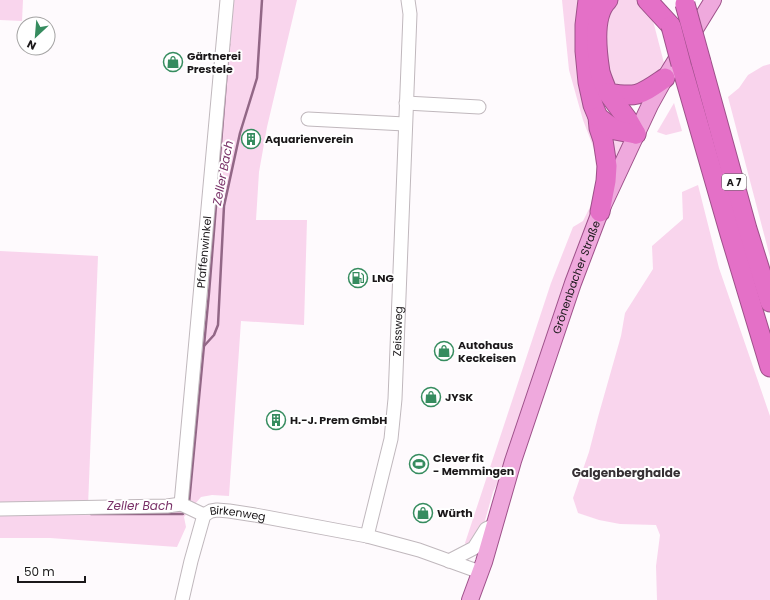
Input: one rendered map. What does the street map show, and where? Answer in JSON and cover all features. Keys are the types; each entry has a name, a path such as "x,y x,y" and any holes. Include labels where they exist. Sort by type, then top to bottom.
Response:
{"highway":[{"path":"588,0 585,25 585,51 588,82 593,105 598,117 607,166 606,181 600,212"},
{"path":"608,0 604,3 599,16 597,47 601,74 608,93 628,120 636,134"},
{"name":"A 7","path":"647,0 671,26"},
{"name":"A 7","path":"665,0 688,93 770,367"},
{"name":"A 7","path":"685,1 745,221 770,302"},
{"path":"608,93 632,96 645,92 664,78"},
{"path":"598,117 615,130 636,134"}],"main road":[{"name":"Grönenbacher Straße","path":"470,600 480,572 513,461 573,283 600,212 664,78 713,0"}],"street":[{"name":"Pfaffenwinkel","path":"181,504 227,0"},
{"name":"Zeissweg","path":"367,536 391,439 393,418 397,356 410,14 408,0"},
{"path":"406,103 479,107"},
{"path":"308,119 405,124"},
{"name":"Birkenweg","path":"0,509 167,506 181,504 204,514 217,510 229,511 367,536 400,544 480,572"},
{"path":"182,600 204,514"},
{"path":"449,561 474,548 486,528 494,525"}],"shaded area":[{"path":"0,0 23,0 22,16 16,16 16,21 0,20"},
{"path":"230,0 297,0 267,127 259,172 256,220 307,220 304,325 241,321 229,496 212,495 201,497 184,517 186,527 177,547 50,538 0,538 0,512 178,512 182,507"},
{"path":"562,0 581,0 598,142 597,197 507,464 493,492 484,524 468,547 465,543 551,283 573,227 583,221 591,205 597,175 594,149 583,120 569,70"},
{"path":"616,0 639,0 651,13 664,63 654,76 646,83 620,89 613,83 606,72 603,35 609,5"},
{"path":"770,64 770,257 728,97 739,88 748,75 763,66"},
{"path":"674,103 682,131 666,135 657,132"},
{"path":"611,133 626,137 611,168"},
{"path":"698,185 719,268 770,416 770,600 657,600 656,566 660,535 656,525 620,524 599,520 578,513 573,498 589,452 621,336 625,313 653,269 652,246 683,219 682,192"},
{"path":"0,251 98,256 88,506 0,508"}],"waterway":[{"name":"Zeller Bach","path":"204,346 214,335 218,325 224,206 240,133 257,78 262,0"},
{"name":"Zeller Bach","path":"189,503 209,293 229,44"},
{"name":"Zeller Bach","path":"91,514 183,514 185,510"}],"place":[{"name":"Gärtnerei Prestele","path":"173,62"},
{"name":"Aquarienverein","path":"251,139"},
{"name":"LNG","path":"358,278"},
{"name":"Autohaus Keckeisen","path":"444,351"},
{"name":"JYSK","path":"431,397"},
{"name":"H.-J. Prem GmbH","path":"276,420"},
{"name":"Clever fit - Memmingen","path":"419,464"},
{"name":"Würth","path":"423,513"}],"district":[{"name":"Galgenberghalde","path":"626,473"}]}
